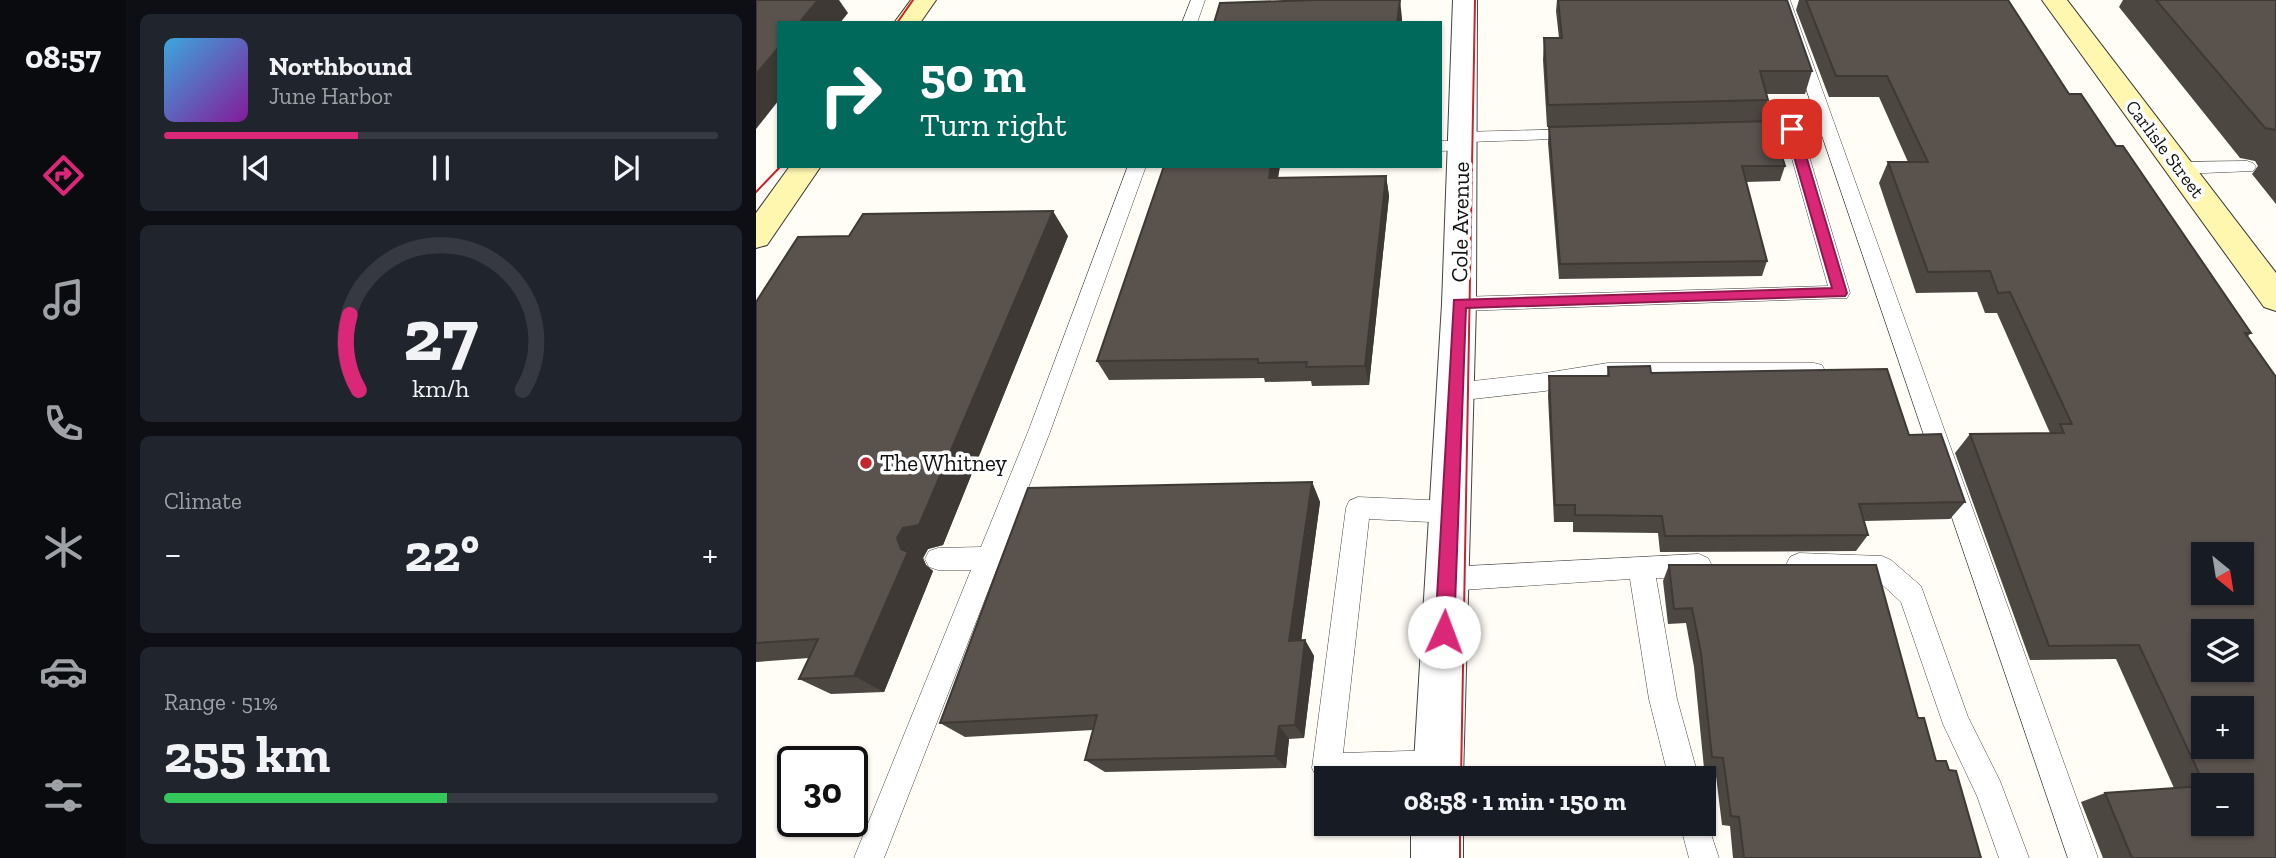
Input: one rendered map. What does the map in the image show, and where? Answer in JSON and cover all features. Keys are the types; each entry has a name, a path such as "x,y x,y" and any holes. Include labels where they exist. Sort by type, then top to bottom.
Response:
{"street":[{"path":"908,21 924,0"},
{"name":"Cole Avenue","path":"1438,766 1459,303 1455,143 1465,0"},
{"name":"Carlisle Street","path":"2054,0 2276,298"},
{"path":"756,237 805,168"},
{"path":"1437,836 1437,858"}],"lane":[{"path":"1190,21 1198,0"},
{"path":"1783,0 2084,858"},
{"path":"1459,303 1840,293 1792,129 1725,131"},
{"path":"1455,143 1603,134"},
{"path":"2179,168 2247,167"},
{"path":"869,858 1039,432 1136,168"},
{"path":"1455,392 1545,382 1608,370 1834,371"},
{"path":"1327,766 1357,508 1450,512"},
{"path":"938,559 989,558"},
{"path":"1777,565 1882,568 1912,595 1924,636 1957,724 1990,791 2014,858"},
{"path":"1447,579 1642,567 1723,566"},
{"path":"1642,567 1663,699 1681,766"},
{"path":"1698,836 1704,858"}],"building":[{"path":"756,0 818,0 801,21 777,21 777,49 756,74"},
{"path":"1400,0 1397,21 1215,21 1220,3"},
{"path":"1558,0 1787,0 1812,71 1760,71 1768,100 1548,105 1544,38 1562,38"},
{"path":"1806,0 2008,0 2069,94 2081,94 2116,146 2123,146 2251,333 2245,333 2276,377 2276,858 2132,858 2105,793 2191,787 2191,836 2254,836 2254,773 2199,773 2192,759 2254,759 2254,696 2191,696 2191,756 2139,645 2049,646 1970,434 2064,433 2060,424 2072,424 2010,292 1998,293 1990,271 1928,272 1888,162 1928,162 1887,76 1836,76"},
{"path":"2156,0 2276,0 2276,130 2265,128"},
{"path":"1771,121 1785,166 1742,166 1767,261 1560,264 1549,127"},
{"path":"1163,168 1271,168 1269,178 1386,176 1365,366 1306,367 1307,362 1258,363 1258,359 1097,361"},
{"name":"The Whitney","path":"1053,211 919,525 903,528 897,538 901,549 908,552 854,676 799,679 818,639 756,643 756,302 798,237 849,236 863,214"},
{"path":"1650,366 1651,373 1887,369 1909,435 1941,434 1965,502 1859,504 1868,535 1665,536 1662,516 1575,515 1575,505 1555,505 1549,376 1609,376 1608,367"},
{"path":"1312,482 1289,641 1305,640 1295,725 1279,726 1275,756 1085,760 1097,715 940,723 1028,488"},
{"path":"1669,565 1876,565 1918,718 1924,718 1936,761 1946,761 1949,770 1956,771 1981,858 1744,858 1739,817 1731,816 1723,758 1712,757 1701,653 1692,608 1674,609"}],"tram line":[{"path":"898,21 913,0"},
{"path":"1461,766 1475,0"},
{"path":"756,192 779,168"},
{"path":"1460,836 1460,858"}],"place":[{"name":"The Whitney","path":"866,463"}],"route":[{"path":"1444,632 1459,303 1840,293 1792,129"}]}
